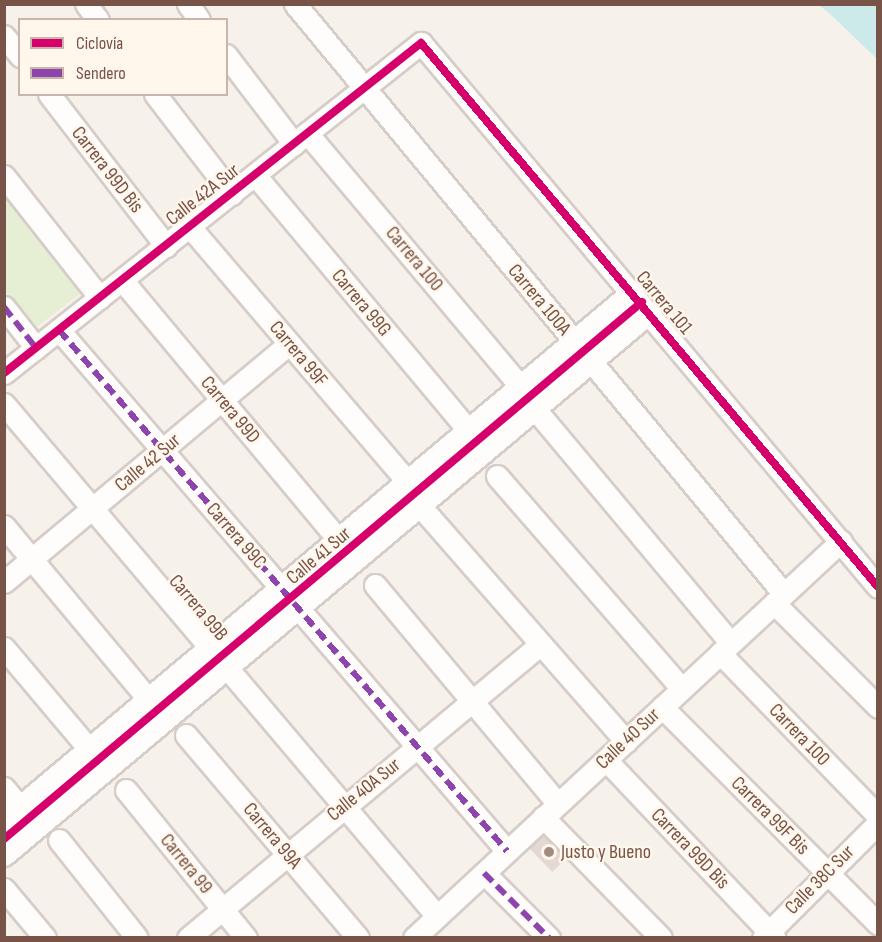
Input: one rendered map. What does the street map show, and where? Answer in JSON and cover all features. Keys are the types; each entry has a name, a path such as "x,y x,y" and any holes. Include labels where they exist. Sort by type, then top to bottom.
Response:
{"street":[{"path":"86,4 96,18"},
{"path":"188,4 198,18"},
{"name":"Carrera 100A","path":"296,4 573,341 779,598 878,707"},
{"path":"4,36 18,54"},
{"name":"Calle 42A Sur","path":"4,373 422,43"},
{"name":"Carrera 101","path":"422,43 651,312 878,587"},
{"name":"Carrera 100","path":"228,57 520,386"},
{"name":"Carrera 99D Bis","path":"51,96 166,246"},
{"path":"157,96 232,194"},
{"name":"Carrera 99G","path":"255,175 468,430"},
{"path":"4,176 100,298"},
{"name":"Carrera 99F","path":"190,227 407,481"},
{"name":"Carrera 99D","path":"122,280 338,539"},
{"name":"Calle 41 Sur","path":"12,814 633,291"},
{"path":"4,307 36,348"},
{"name":"Calle 41 Sur","path":"4,855 651,312"},
{"name":"Carrera 99C","path":"59,330 507,851"},
{"name":"Calle 42 Sur","path":"4,582 289,344"},
{"name":"Carrera 99B","path":"4,404 437,916"},
{"name":"Carrera 100","path":"535,409 726,648 878,816"},
{"path":"498,476 682,689"},
{"path":"420,506 626,741"},
{"path":"4,526 148,699"},
{"name":"Calle 40 Sur","path":"421,935 437,916 841,541"},
{"path":"375,585 471,701 550,811 661,938"},
{"name":"Calle 40A Sur","path":"188,938 286,852 541,644"},
{"path":"4,648 88,749"},
{"name":"Carrera 99F Bis","path":"662,708 878,924"},
{"name":"Carrera 99A","path":"186,735 358,938"},
{"name":"Carrera 99D Bis","path":"606,760 769,936"},
{"path":"4,788 12,814"},
{"name":"Carrera 99","path":"126,790 246,938"},
{"name":"Calle 38C Sur","path":"769,936 827,873 878,823"},
{"path":"59,840 137,938"},
{"path":"484,873 549,938"},
{"path":"4,889 45,938"}],"green space":[{"path":"5,185 85,290 33,330 5,292"}],"water":[{"path":"819,5 877,5 877,59 829,13"}],"building":[{"name":"Justo y Bueno","path":"543,835 566,859 552,872 529,848"}],"marked path":[{"path":"4,307 36,348"},
{"path":"59,330 507,851"},
{"path":"484,873 549,938"}],"cycle path":[{"path":"4,373 421,43 878,587"},
{"path":"4,839 642,302"}],"place":[{"name":"Justo y Bueno","path":"549,852"}]}
